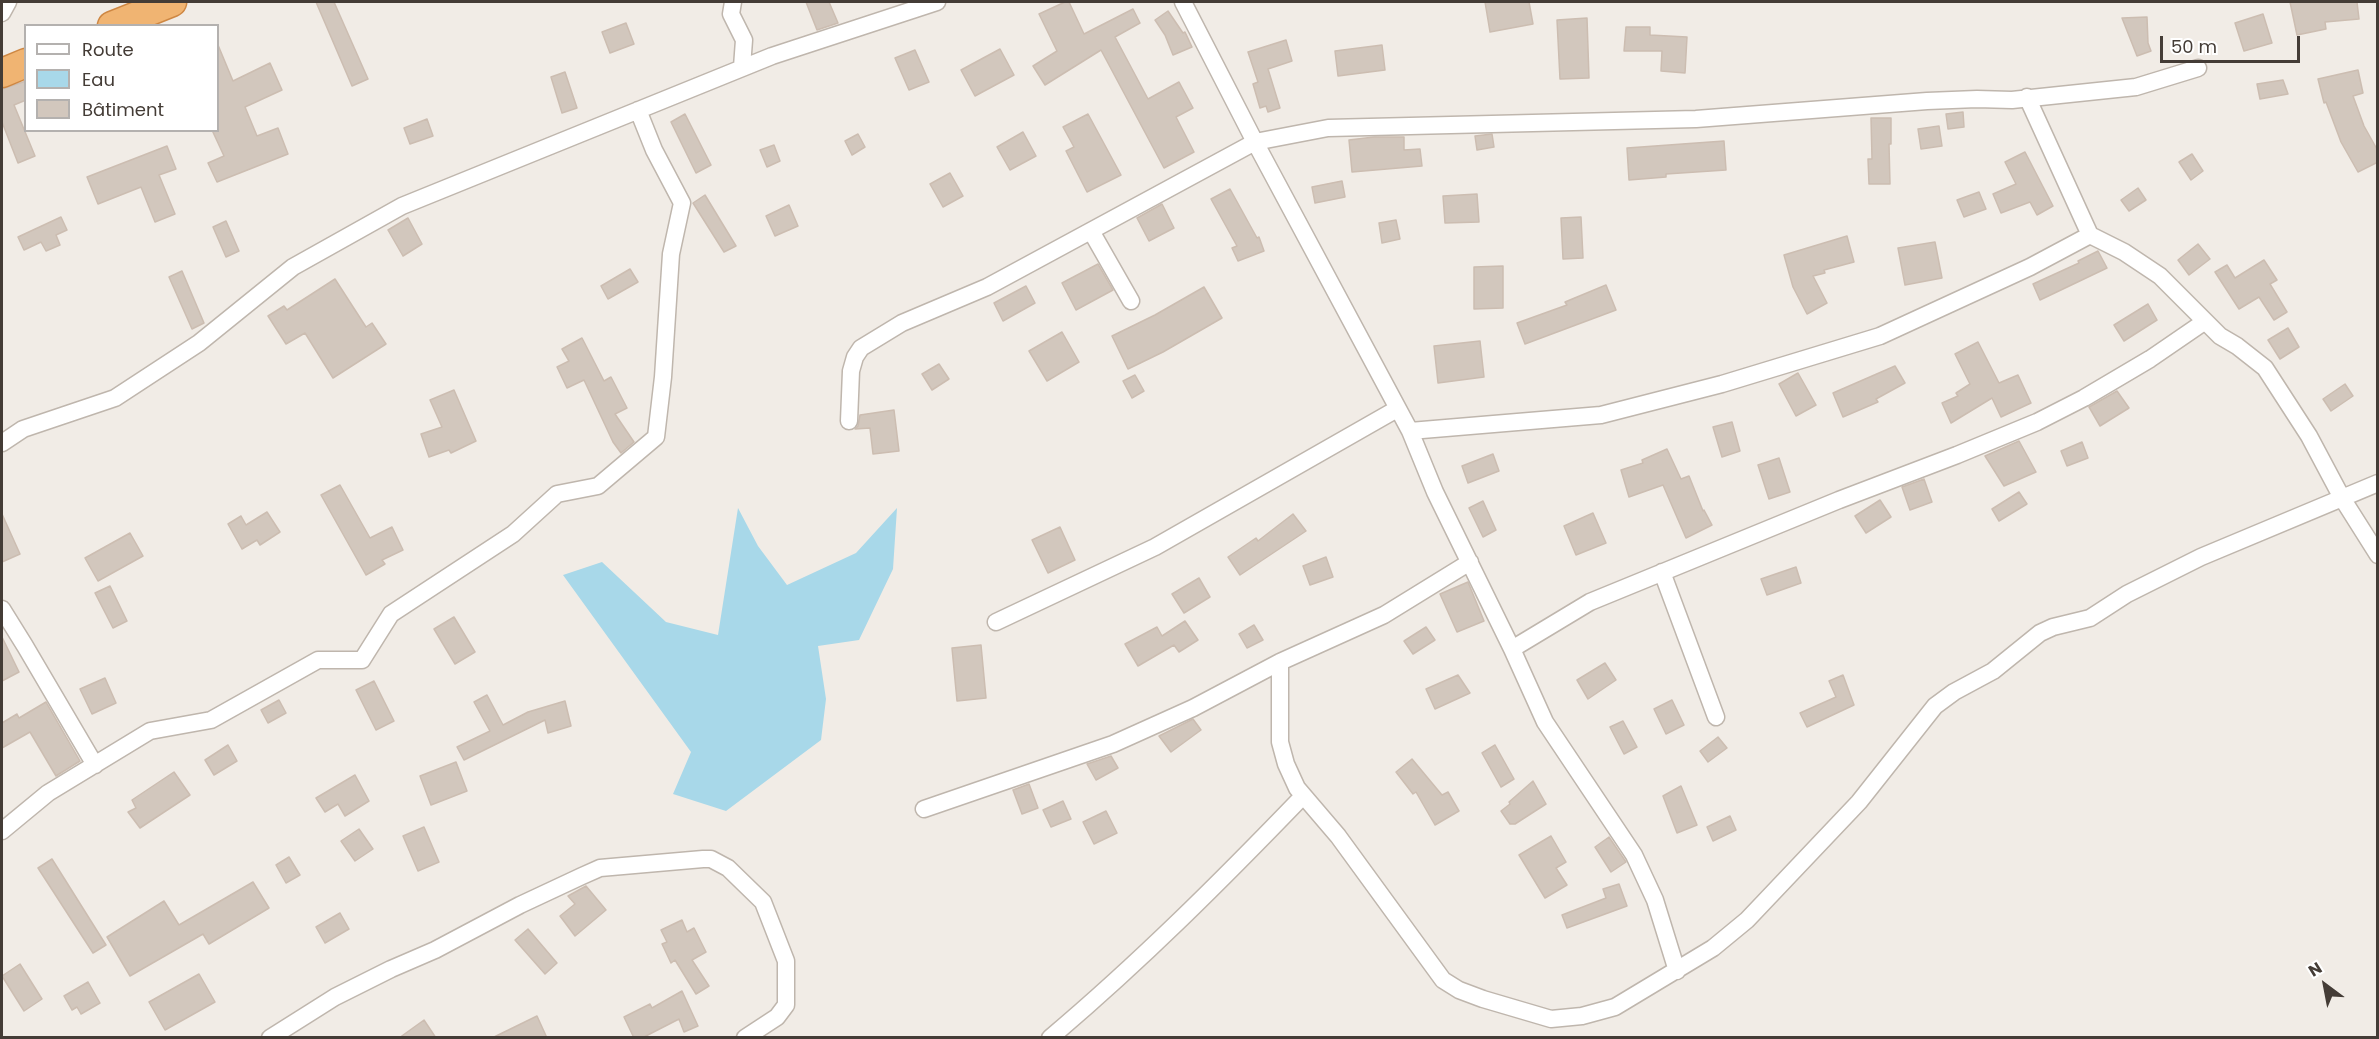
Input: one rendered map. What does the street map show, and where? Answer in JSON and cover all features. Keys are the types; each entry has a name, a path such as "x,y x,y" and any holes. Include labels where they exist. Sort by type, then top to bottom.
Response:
{"highway":[{"path":"117,24 172,2"},
{"path":"2,73 24,64"}],"street":[{"path":"2,14 8,2"},
{"path":"733,2 731,14 744,40 742,68"},
{"path":"2,443 23,429 115,398 199,343 293,267 402,206 742,68 937,2"},
{"path":"1183,2 1255,142 1410,431 1435,492 1545,722 1634,855 1655,900 1677,971"},
{"path":"849,422 851,371 855,357 861,348 902,323 965,298 1255,142 1328,128 1696,118 1927,101 2012,100 2136,87 2198,68"},
{"path":"2028,97 2090,235 2124,252 2160,276 2204,322 2265,368 2309,436 2342,498 2378,555"},
{"path":"2,831 48,793 150,731 211,720 318,660 362,660 391,614 513,534 557,494 598,486 656,437 663,377 671,254 682,203 654,150 638,110"},
{"path":"1091,231 1131,301"},
{"path":"1410,431 1601,415 1722,384 1880,336 2030,267 2090,235"},
{"path":"1512,649 1590,602 2037,422 2084,398 2204,322"},
{"path":"996,622 1155,547 1397,409"},
{"path":"1280,662 1280,742 1286,764 1303,796 1338,836 1443,980 1459,990 1551,1019 1582,1016 1615,1007 1713,948 1754,913 1859,802 1935,706 1954,692 1993,671 2040,633 2053,627 2090,618 2127,594 2201,557 2378,483"},
{"path":"924,809 1113,744 1193,708 1280,662 1384,615 1470,562"},
{"path":"1662,572 1716,717"},
{"path":"2,609 26,646 94,765"},
{"path":"1050,1038 1104,992 1203,899 1303,796"},
{"path":"270,1038 335,997 366,981 435,950 520,905 600,868 703,859 728,868 763,902 786,961 786,1005 777,1017 745,1038"}],"water":[{"path":"738,508 758,546 787,585 856,553 897,508 893,569 859,640 818,646 826,699 821,740 726,811 673,794 691,752 563,575 602,562 666,622 718,635"}],"building":[{"path":"316,2 334,2 368,79 352,86"},
{"path":"806,2 829,2 838,23 817,30"},
{"path":"1069,2 1084,34 1133,9 1140,23 1115,37 1148,99 1179,82 1193,108 1176,117 1194,152 1164,168 1101,50 1045,85 1033,66 1057,51 1039,14"},
{"path":"1485,2 1529,2 1533,24 1490,32"},
{"path":"2290,2 2357,2 2359,19 2325,22 2326,29 2297,35"},
{"path":"1168,11 1183,33 1185,32 1192,47 1173,55 1165,35 1155,20"},
{"path":"2263,14 2272,43 2244,51 2235,23"},
{"path":"2147,17 2148,43 2151,51 2137,56 2122,18"},
{"path":"1587,18 1589,78 1560,79 1557,20"},
{"path":"626,23 634,44 610,53 602,32"},
{"path":"1626,27 1650,27 1650,35 1687,37 1685,73 1661,71 1662,51 1624,51"},
{"path":"1286,40 1292,61 1268,69 1280,108 1268,112 1266,106 1260,108 1253,84 1258,82 1248,52"},
{"path":"1382,45 1385,70 1338,76 1335,51"},
{"path":"219,47 233,81 270,63 282,90 245,107 257,136 278,128 288,154 217,182 208,163 224,156 213,132 219,132"},
{"path":"1000,49 1014,75 975,96 961,70"},
{"path":"915,50 929,82 909,90 895,58"},
{"path":"2358,70 2363,93 2353,96 2364,126 2378,151 2378,162 2358,172 2341,142 2326,102 2324,103 2318,79"},
{"path":"565,72 577,108 562,113 551,77"},
{"path":"2283,80 2288,94 2260,99 2257,84"},
{"path":"24,82 24,101 14,105 35,156 18,163 2,122 2,89"},
{"path":"1963,112 1964,127 1948,129 1946,114"},
{"path":"685,114 711,165 696,173 671,122"},
{"path":"1088,114 1121,175 1087,192 1066,151 1074,147 1063,127"},
{"path":"1871,118 1891,118 1890,184 1869,184 1868,159 1872,159"},
{"path":"427,119 433,136 410,144 404,128"},
{"path":"1939,126 1942,146 1921,149 1918,129"},
{"path":"1023,132 1036,156 1010,170 997,147"},
{"path":"858,134 865,147 852,155 845,141"},
{"path":"1492,134 1494,147 1477,150 1475,136"},
{"path":"1404,137 1404,150 1420,149 1422,166 1352,172 1349,140"},
{"path":"1724,141 1726,170 1666,174 1666,177 1629,180 1627,148"},
{"path":"774,145 780,161 767,167 760,150"},
{"path":"167,146 176,169 159,175 175,214 155,222 141,187 98,204 87,177"},
{"path":"2025,152 2053,206 2037,215 2030,202 2001,213 1993,194 2016,184 2005,162"},
{"path":"2192,154 2203,171 2191,180 2179,162"},
{"path":"950,173 963,196 943,207 930,184"},
{"path":"1342,181 1345,197 1315,203 1312,187"},
{"path":"2138,188 2146,200 2129,211 2121,200"},
{"path":"1230,189 1257,238 1259,237 1264,251 1238,261 1232,248 1237,246 1211,199"},
{"path":"1979,192 1986,209 1964,217 1957,200"},
{"path":"1477,194 1479,222 1445,223 1443,196"},
{"path":"705,195 736,246 724,252 693,203"},
{"path":"1162,204 1174,228 1149,241 1137,218"},
{"path":"789,205 798,226 775,236 766,216"},
{"path":"61,217 67,230 56,235 60,245 46,251 41,242 24,250 18,237"},
{"path":"1581,217 1583,258 1563,259 1561,218"},
{"path":"408,218 422,244 403,256 388,230"},
{"path":"1396,220 1400,239 1382,243 1379,223"},
{"path":"226,221 239,251 226,257 213,227"},
{"path":"1847,236 1854,262 1824,270 1825,273 1813,276 1827,303 1807,314 1793,287 1784,255"},
{"path":"1935,242 1942,278 1905,285 1898,248"},
{"path":"2198,244 2210,259 2189,275 2178,260"},
{"path":"2098,251 2107,268 2040,300 2033,284 2079,263 2078,261"},
{"path":"2264,260 2277,280 2270,284 2287,312 2274,320 2259,297 2239,309 2215,272 2227,265 2235,278"},
{"path":"1098,264 1113,290 1076,310 1062,283"},
{"path":"1503,266 1503,308 1474,309 1474,267"},
{"path":"630,269 638,282 608,299 601,286"},
{"path":"182,271 204,323 192,329 169,277"},
{"path":"335,279 366,327 372,323 386,344 333,378 305,333 286,344 268,316 284,306 287,310"},
{"path":"1606,285 1616,310 1525,344 1517,323 1567,305 1565,302"},
{"path":"1026,286 1035,303 1003,321 994,303"},
{"path":"1204,287 1222,318 1128,369 1112,336"},
{"path":"2148,304 2157,320 2124,341 2114,325"},
{"path":"2288,328 2299,347 2280,359 2268,340"},
{"path":"1062,332 1079,362 1047,381 1029,351"},
{"path":"582,338 604,381 611,377 627,408 615,414 634,442 621,453 613,442 584,380 567,388 557,367 569,361 562,349"},
{"path":"1480,341 1484,377 1438,383 1434,346"},
{"path":"1978,342 1999,383 2018,375 2031,403 2001,417 1992,398 1951,423 1942,403 1958,396 1956,393 1970,384 1955,354"},
{"path":"939,364 949,379 932,390 922,374"},
{"path":"1895,366 1905,383 1876,399 1878,402 1843,417 1833,393"},
{"path":"1798,373 1816,405 1796,416 1779,384"},
{"path":"1135,375 1144,391 1132,398 1123,381"},
{"path":"2345,384 2353,396 2331,411 2323,399"},
{"path":"454,390 476,441 451,453 449,450 429,457 421,434 442,427 430,400"},
{"path":"2117,391 2129,408 2100,426 2089,407"},
{"path":"894,410 899,451 873,454 870,428 855,429 858,426 860,415"},
{"path":"1732,422 1740,451 1722,457 1713,427"},
{"path":"2019,441 2036,472 2004,486 1985,456"},
{"path":"2082,442 2088,458 2067,466 2061,451"},
{"path":"1667,449 1681,479 1689,476 1703,511 1712,525 1686,538 1663,485 1629,497 1621,470 1643,463 1642,460"},
{"path":"1493,454 1499,471 1468,483 1462,466"},
{"path":"1779,458 1790,492 1769,499 1758,465"},
{"path":"1924,479 1932,502 1910,510 1902,487"},
{"path":"340,485 370,538 392,527 403,550 382,560 385,564 366,575 321,495"},
{"path":"2019,492 2027,504 1999,521 1992,509"},
{"path":"1880,500 1891,517 1866,533 1855,516"},
{"path":"1483,501 1496,530 1483,537 1469,508"},
{"path":"267,512 280,532 260,545 257,540 242,549 228,524 241,516 246,525"},
{"path":"1593,513 1606,543 1576,555 1564,526"},
{"path":"2,514 20,554 2,562"},
{"path":"1293,514 1306,531 1240,575 1228,557 1256,538 1258,541"},
{"path":"1060,527 1075,560 1048,573 1032,540"},
{"path":"130,533 143,556 98,581 85,558"},
{"path":"1326,557 1333,577 1310,585 1303,566"},
{"path":"1796,567 1801,583 1767,595 1761,579"},
{"path":"1199,578 1210,597 1184,613 1172,594"},
{"path":"1468,582 1484,621 1457,632 1440,594"},
{"path":"110,586 127,621 113,628 95,593"},
{"path":"454,617 475,652 455,664 434,629"},
{"path":"1185,621 1198,640 1179,652 1174,645 1138,666 1125,644 1157,627 1162,636"},
{"path":"1254,625 1263,640 1247,648 1239,634"},
{"path":"1426,627 1435,640 1413,654 1404,641"},
{"path":"2,637 19,672 2,681"},
{"path":"981,645 986,698 957,701 952,648"},
{"path":"1605,663 1616,680 1588,699 1577,680"},
{"path":"1458,675 1470,693 1435,709 1426,689"},
{"path":"1843,675 1854,705 1807,727 1800,713 1836,697 1829,681"},
{"path":"105,678 116,703 92,714 80,689"},
{"path":"374,681 394,721 376,730 356,690"},
{"path":"487,695 503,725 528,712 565,701 571,726 548,733 545,720 464,760 457,747 490,731 474,702"},
{"path":"279,700 286,713 268,723 261,710"},
{"path":"1672,700 1684,725 1666,734 1654,709"},
{"path":"46,702 80,761 56,776 30,732 2,748 2,723 17,714 19,718"},
{"path":"1193,719 1201,730 1171,752 1159,736"},
{"path":"1623,721 1637,747 1624,754 1610,727"},
{"path":"1718,737 1727,748 1708,762 1700,751"},
{"path":"228,745 237,761 214,775 205,760"},
{"path":"1495,745 1514,779 1501,787 1482,753"},
{"path":"1111,756 1118,768 1096,780 1087,764"},
{"path":"1412,759 1442,795 1448,792 1459,811 1435,825 1416,792 1413,794 1396,772"},
{"path":"456,762 467,791 431,805 420,776"},
{"path":"174,772 190,795 140,828 128,812 136,808 132,800"},
{"path":"355,775 369,801 345,816 338,804 325,812 316,798"},
{"path":"1533,781 1546,804 1515,824 1510,824 1501,811"},
{"path":"1029,784 1038,808 1022,814 1013,790"},
{"path":"1681,786 1697,825 1677,833 1663,796"},
{"path":"1063,801 1071,819 1051,827 1043,810"},
{"path":"1106,811 1117,833 1094,844 1083,822"},
{"path":"1730,816 1736,830 1713,841 1707,827"},
{"path":"424,827 439,862 418,871 403,836"},
{"path":"359,829 373,849 355,861 341,841"},
{"path":"1551,836 1566,862 1556,868 1567,885 1545,898 1519,855"},
{"path":"1609,837 1626,862 1611,872 1595,847"},
{"path":"289,857 300,875 286,883 276,865"},
{"path":"52,859 106,945 93,953 38,868"},
{"path":"253,882 269,908 209,944 203,934 130,976 107,937 164,901 179,925"},
{"path":"1619,884 1627,906 1567,928 1562,915 1606,898 1603,889"},
{"path":"586,886 606,910 575,936 560,916 575,904 568,896"},
{"path":"340,913 349,929 325,943 316,927"},
{"path":"682,920 687,932 694,928 706,952 692,960 709,986 696,994 675,960 671,963 662,944 667,942 661,930"},
{"path":"528,929 557,963 545,974 515,940"},
{"path":"20,964 42,999 24,1011 2,976"},
{"path":"199,974 215,1002 165,1030 149,1002"},
{"path":"88,982 100,1003 81,1014 77,1007 72,1010 64,996"},
{"path":"682,991 698,1026 684,1032 679,1019 642,1038 634,1038 624,1017 650,1004 652,1008"},
{"path":"537,1016 547,1038 492,1038"},
{"path":"424,1020 436,1038 399,1038"}]}
